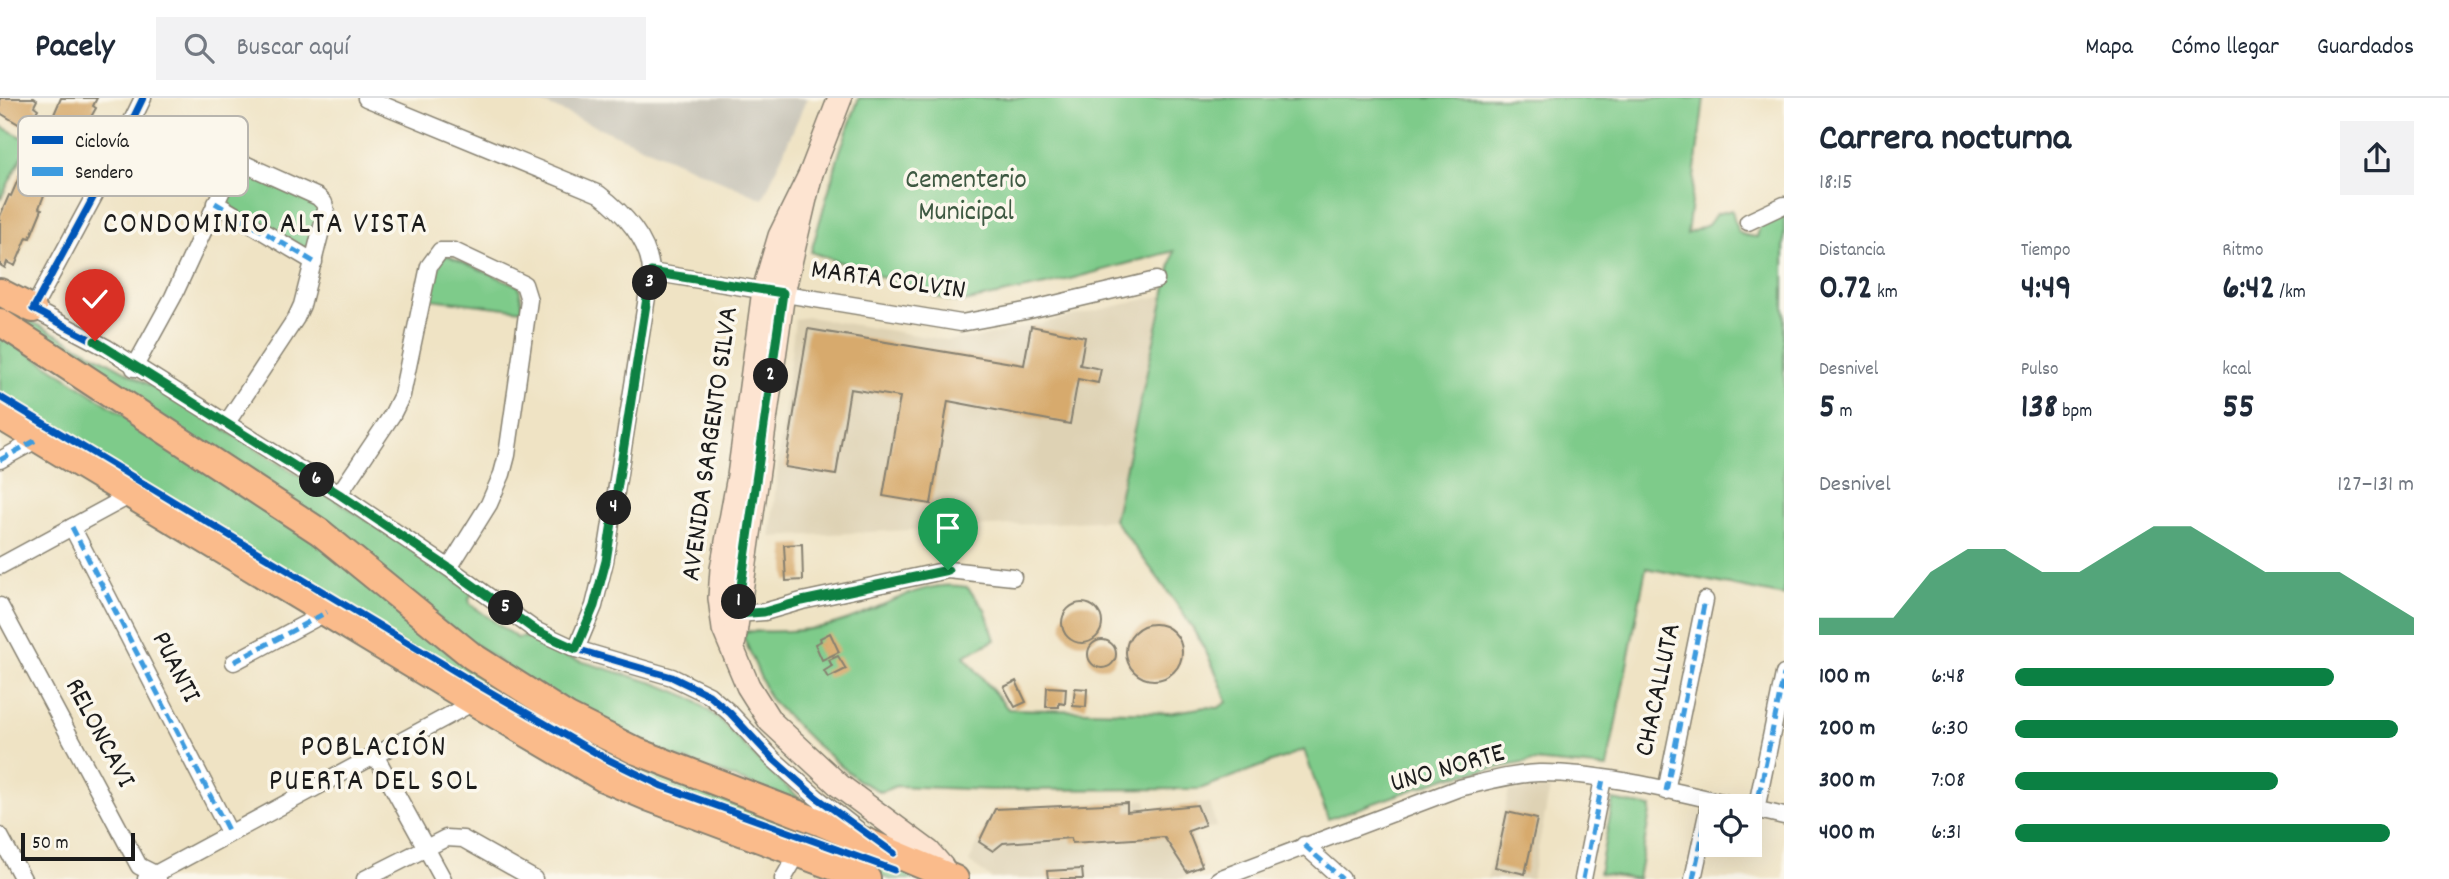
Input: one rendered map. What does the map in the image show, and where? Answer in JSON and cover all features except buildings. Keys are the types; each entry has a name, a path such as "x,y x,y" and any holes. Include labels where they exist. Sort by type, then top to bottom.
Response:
{"main road":[{"name":"AVENIDA SARGENTO SILVA","path":"733,647 780,236 811,173 840,98"},
{"path":"0,292 33,309"},
{"name":"AVENIDA SARGENTO SILVA","path":"774,292 721,576 722,621 757,702 783,735 937,871"},
{"path":"0,322 320,531 472,656 559,712 636,751 937,871"},
{"path":"0,416 474,702 626,789 866,879"}],"street":[{"path":"134,116 143,98"},
{"path":"366,98 599,194 620,213 648,252 651,272 606,561 594,606 576,649"},
{"path":"226,424 296,318 306,293 326,211 324,203 318,197 248,166"},
{"path":"94,196 33,309 95,341 134,368 339,494 535,630 576,649 660,673 709,695 730,713 772,758 816,797 894,853"},
{"path":"134,368 173,297 218,196"},
{"path":"215,203 314,262"},
{"path":"1748,222 1784,205"},
{"path":"339,494 402,395 429,266 435,256 440,251 454,251 519,281 527,289 529,300 505,464 495,494 449,568"},
{"name":"MARTA COLVIN","path":"651,272 961,323 1156,280"},
{"path":"0,460 38,439"},
{"path":"0,566 131,495"},
{"name":"PUANTI","path":"72,527 229,832"},
{"path":"737,614 764,612 802,601 948,570 1013,577"},
{"name":"CHACALLUTA","path":"1666,791 1705,600"},
{"name":"RELONCAVI","path":"0,606 139,866 153,877"},
{"path":"234,663 327,612"},
{"path":"1753,794 1784,674"},
{"path":"153,877 229,832 474,702"},
{"path":"375,755 443,879"},
{"name":"UNO NORTE","path":"1219,879 1459,788 1497,779 1538,773 1603,779 1699,798"},
{"path":"1583,879 1603,779"},
{"name":"UNO NORTE","path":"1762,811 1784,816"},
{"path":"0,836 23,879"},
{"path":"365,879 446,838 459,838 534,879"},
{"path":"1304,845 1342,879"},
{"path":"1693,879 1699,851"},
{"path":"783,879 798,853"}],"shaded area":[{"path":"531,98 807,98 763,199"},
{"path":"1164,295 1114,520 770,537 795,319 808,317 946,340 978,338"},
{"path":"1550,789 1532,879 1487,879 1509,791"},
{"path":"1146,800 1147,808 1210,803 1216,827 1193,834 1203,868 1180,879 992,879 969,862 995,809"}],"green space":[{"name":"Cementerio Municipal","path":"859,98 1704,98 1687,234 1708,225 1716,214 1732,210 1738,231 1757,237 1761,221 1784,212 1784,596 1646,568 1607,768 1533,761 1449,777 1328,819 1304,750 1200,789 990,790 896,786 881,792 859,781 812,741 769,698 741,631 818,628 843,621 919,590 951,585 967,587 985,609 995,640 964,656 1008,709 1168,713 1206,707 1218,708 1227,702 1218,677 1193,629 1163,584 1114,520 1174,251 1055,283 963,302 950,301 811,252 840,151"},
{"path":"0,126 18,135 18,165 0,200"},
{"path":"248,171 320,205 312,255 224,204 228,196 248,196"},
{"path":"446,255 519,286 523,310 430,299 436,265"},
{"path":"0,306 182,404 300,477 473,592 469,599 470,604 517,638 526,637 567,657 657,684 691,698 718,718 767,769 806,804 660,751 540,690 0,312"},
{"path":"0,334 309,536 455,658 547,719 633,763 914,871 916,879 890,879 633,782 0,405"},
{"path":"1613,800 1651,807 1638,879 1599,873"}],"marked path":[{"path":"215,203 314,262"},
{"path":"0,460 38,439"},
{"path":"72,527 229,832"},
{"path":"1666,791 1705,600"},
{"path":"234,662 327,612"},
{"path":"1759,794 1784,674"},
{"path":"1583,879 1603,779"},
{"path":"1304,845 1342,879"},
{"path":"1693,879 1699,851"}],"cycle path":[{"path":"134,116 143,98"},
{"path":"94,196 33,309 107,348 339,494 535,630 576,649 672,677 709,695 730,713 772,758 816,797 894,853"},
{"path":"0,397 473,682 603,757 662,786 894,870"}],"district":[{"name":"CONDOMINIO ALTA VISTA","path":"266,226"},
{"name":"POBLACIÓN PUERTA DEL SOL","path":"374,766"}],"route":[{"path":"95,341 339,494 535,630 576,649 594,606 606,561 651,272 783,293 737,614 764,612 802,601 948,570"}]}
